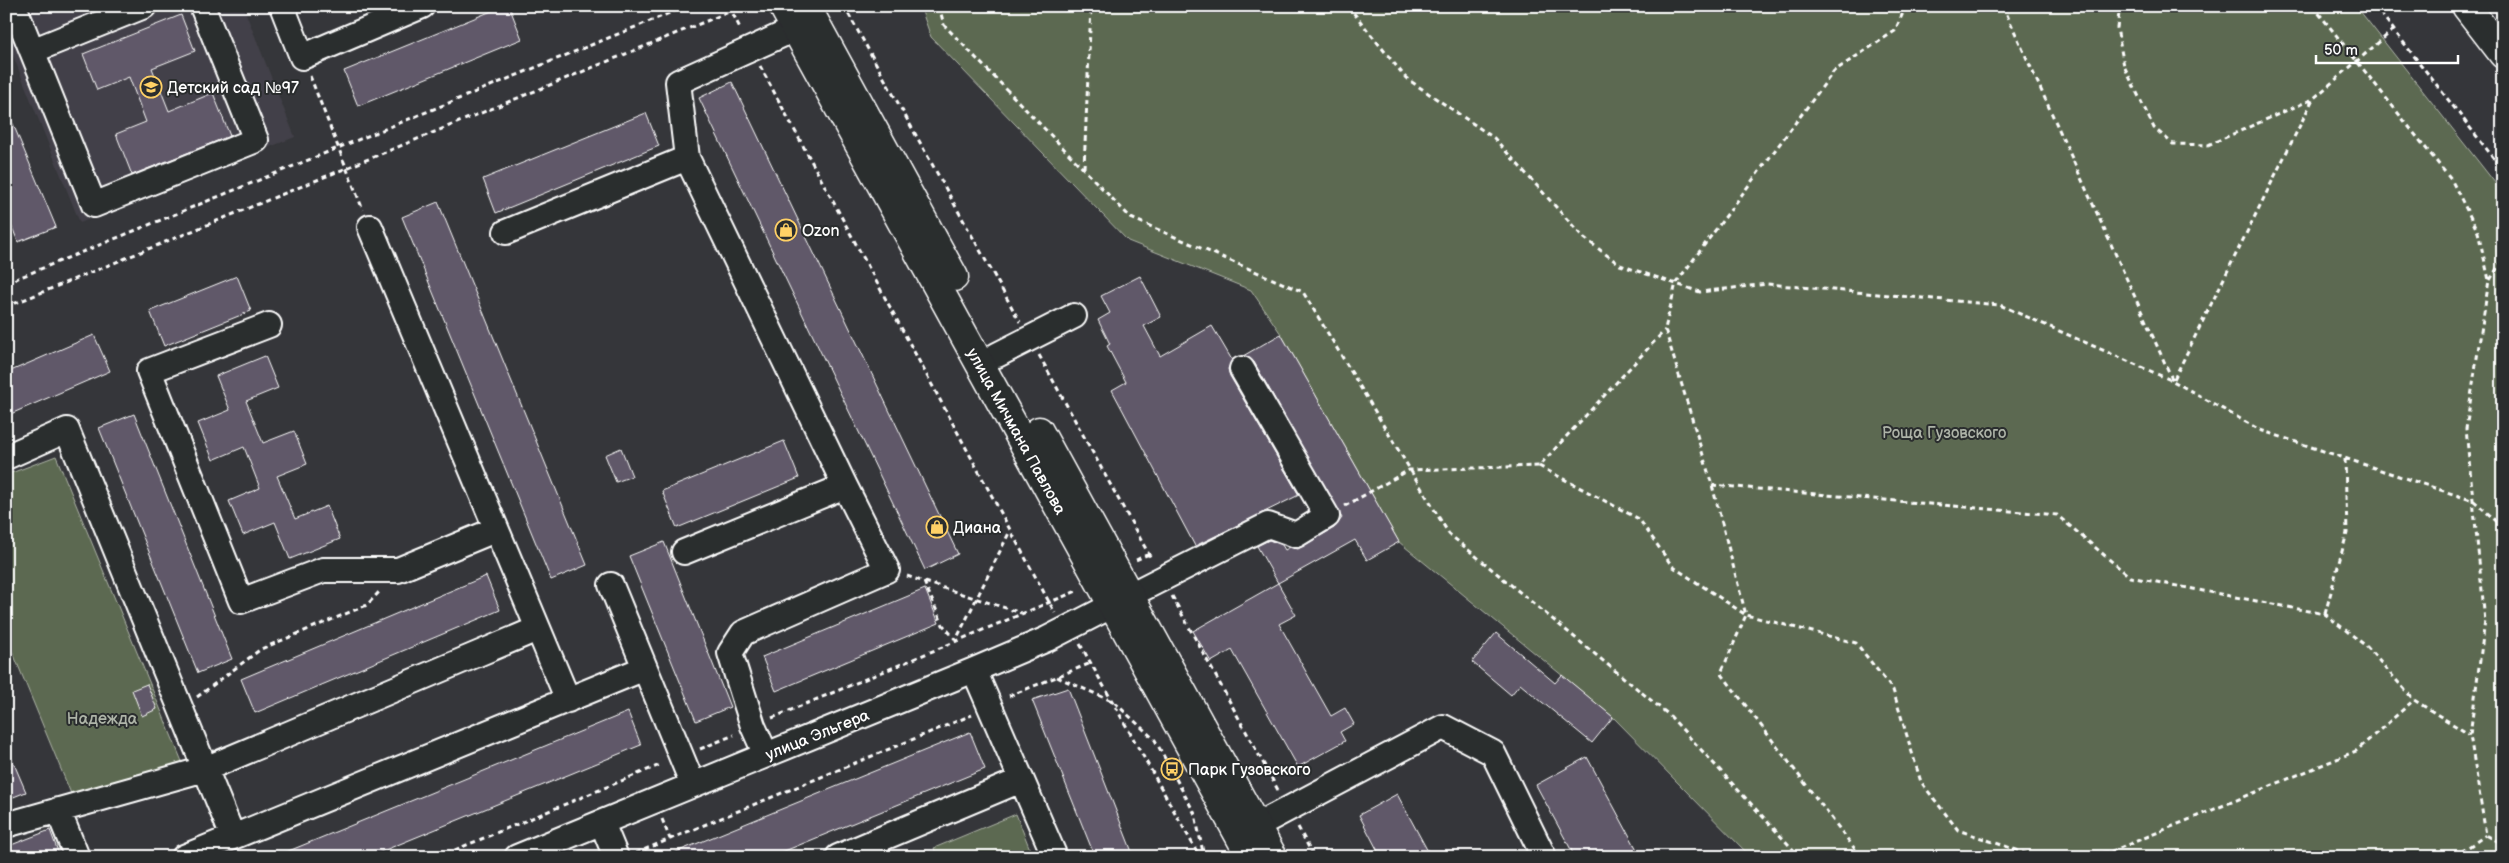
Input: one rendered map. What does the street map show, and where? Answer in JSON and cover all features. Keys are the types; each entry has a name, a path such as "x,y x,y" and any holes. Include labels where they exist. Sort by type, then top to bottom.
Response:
{"main road":[{"path":"2466,6 2503,54"},
{"name":"улица Мичмана Павлова","path":"799,16 1122,600 1249,839 1273,857"}],"street":[{"path":"14,6 94,205 256,140 202,6"},
{"path":"32,51 144,6"},
{"path":"282,6 302,57 422,6"},
{"path":"766,755 753,726 730,653 742,633 887,570 844,486 687,158 678,82 799,16"},
{"path":"506,232 687,158"},
{"path":"370,226 495,530 568,700"},
{"path":"989,360 1074,316"},
{"path":"269,325 149,371 241,601 323,570 398,570 495,530"},
{"path":"1242,369 1327,516"},
{"path":"6,456 67,430 233,837"},
{"path":"684,552 844,486"},
{"name":"улица Эльгера","path":"518,857 1047,639 1268,525 1296,535 1327,516"},
{"path":"611,585 693,785"},
{"path":"6,825 205,769 537,629"},
{"path":"184,857 645,668"},
{"path":"974,670 1054,857"},
{"path":"1249,839 1444,727 1493,753 1544,857"},
{"path":"853,854 1021,780"},
{"path":"58,810 77,857"},
{"path":"602,823 616,857"}],"path":[{"path":"6,283 687,6"},
{"path":"728,6 744,35"},
{"path":"844,6 1025,330"},
{"path":"939,6 944,24 1131,218 1303,292 1449,534 1669,715 1800,857"},
{"path":"1084,168 1091,6"},
{"path":"1348,6 1406,78 1494,138 1584,237 1620,265 1700,292 1767,284 2000,306 2173,380 2260,430 2474,501 2503,527"},
{"path":"1539,466 1665,329 1676,283 1834,72 1895,31 1906,6"},
{"path":"2002,6 2173,380"},
{"path":"2120,6 2116,28 2124,66 2154,128 2173,144 2208,145 2313,98 2393,30"},
{"path":"2313,6 2452,181 2478,232 2489,280 2466,429 2485,621 2470,735 2486,835"},
{"path":"2375,6 2503,170"},
{"path":"6,308 731,11"},
{"path":"302,57 370,226"},
{"path":"756,57 1048,602"},
{"path":"2173,380 2313,98"},
{"path":"2489,280 2503,259"},
{"path":"1665,329 1712,486 1746,615 1720,673 1861,857"},
{"path":"1037,352 1153,562"},
{"path":"2325,614 2347,533 2345,458"},
{"path":"1327,516 1410,470 1539,466 1639,519 1672,566 1746,615 1856,643 1893,690 1921,782 1958,830 2034,856 2110,852"},
{"path":"1712,486 2057,515 2130,577 2325,614 2366,646 2414,700 2470,735"},
{"path":"956,640 1010,531"},
{"path":"181,710 261,649 367,606 398,570"},
{"path":"887,570 1022,613"},
{"path":"924,582 943,625 956,640"},
{"path":"770,719 1087,587"},
{"path":"1170,593 1280,794"},
{"path":"1076,638 1202,857"},
{"path":"1006,698 1092,663"},
{"path":"1057,677 1114,702 1155,740 1195,814 1202,857"},
{"path":"2100,857 2356,751 2414,700"},
{"path":"627,857 976,713"},
{"path":"696,750 739,732"},
{"path":"438,857 669,762"},
{"path":"659,812 670,839"},
{"path":"1294,820 1314,857"},
{"path":"2486,835 2503,844"},
{"path":"2454,857 2486,835"}],"shaded area":[{"name":"Детский сад №97","path":"6,6 243,6 295,137 80,223 6,38"}],"green space":[{"name":"Роща Гузовского","path":"920,6 2356,6 2503,193 2503,857 1751,857 1613,717 1399,542 1281,334 1251,290 1128,241 931,37"},
{"name":"Надежда","path":"56,456 183,764 72,796 6,636 6,475"},
{"path":"1016,814 1033,857 937,857 934,848"}],"building":[{"path":"504,6 509,6 522,39 358,106 344,71"},
{"path":"181,15 195,51 152,68 169,111 213,93 230,136 132,175 116,134 146,122 129,77 97,90 83,54"},
{"path":"732,82 958,554 925,570 699,98"},
{"path":"6,107 56,227 18,242 6,212"},
{"path":"646,113 659,146 496,213 483,179"},
{"path":"438,202 587,565 551,580 402,217"},
{"path":"237,276 251,311 164,346 150,311"},
{"path":"1140,276 1161,317 1144,326 1160,356 1212,326 1232,360 1228,369 1230,376 1299,495 1195,546 1112,390 1126,382 1107,346 1110,344 1098,320 1110,313 1101,296"},
{"path":"1281,334 1399,542 1367,560 1355,540 1278,583 1257,546 1269,540 1282,545 1285,550 1290,547 1298,549 1334,528 1342,518 1254,362 1243,356"},
{"path":"94,335 110,371 6,416 6,373"},
{"path":"265,356 278,388 246,401 263,443 294,431 307,464 277,476 295,519 327,506 340,539 290,559 275,522 243,535 229,501 260,488 244,447 213,460 198,423 230,410 216,376"},
{"path":"134,414 232,659 198,673 99,428"},
{"path":"784,441 799,478 677,528 662,491"},
{"path":"621,448 632,476 616,482 605,455"},
{"path":"664,542 730,707 696,721 629,556"},
{"path":"486,576 500,610 255,713 241,679"},
{"path":"1278,583 1296,615 1279,624 1331,716 1345,708 1354,724 1340,732 1345,741 1298,767 1232,650 1211,662 1193,631"},
{"path":"925,589 939,623 776,691 762,657"},
{"path":"1496,633 1555,683 1562,675 1613,717 1592,743 1520,684 1511,695 1472,662"},
{"path":"147,684 157,709 142,716 132,690"},
{"path":"1068,688 1134,857 1095,857 1032,700"},
{"path":"628,712 641,745 368,857 274,857"},
{"path":"970,732 985,769 770,857 664,857"},
{"path":"6,745 26,792 6,800"},
{"path":"1587,757 1641,857 1575,857 1536,785"},
{"path":"1397,794 1431,857 1381,857 1359,815"},
{"path":"50,830 60,857 6,857 6,847"}],"place":[{"name":"Детский сад №97","path":"151,87"},
{"name":"Ozon","path":"786,230"},
{"name":"Диана","path":"937,527"},
{"name":"Парк Гузовского","path":"1172,769"}]}
